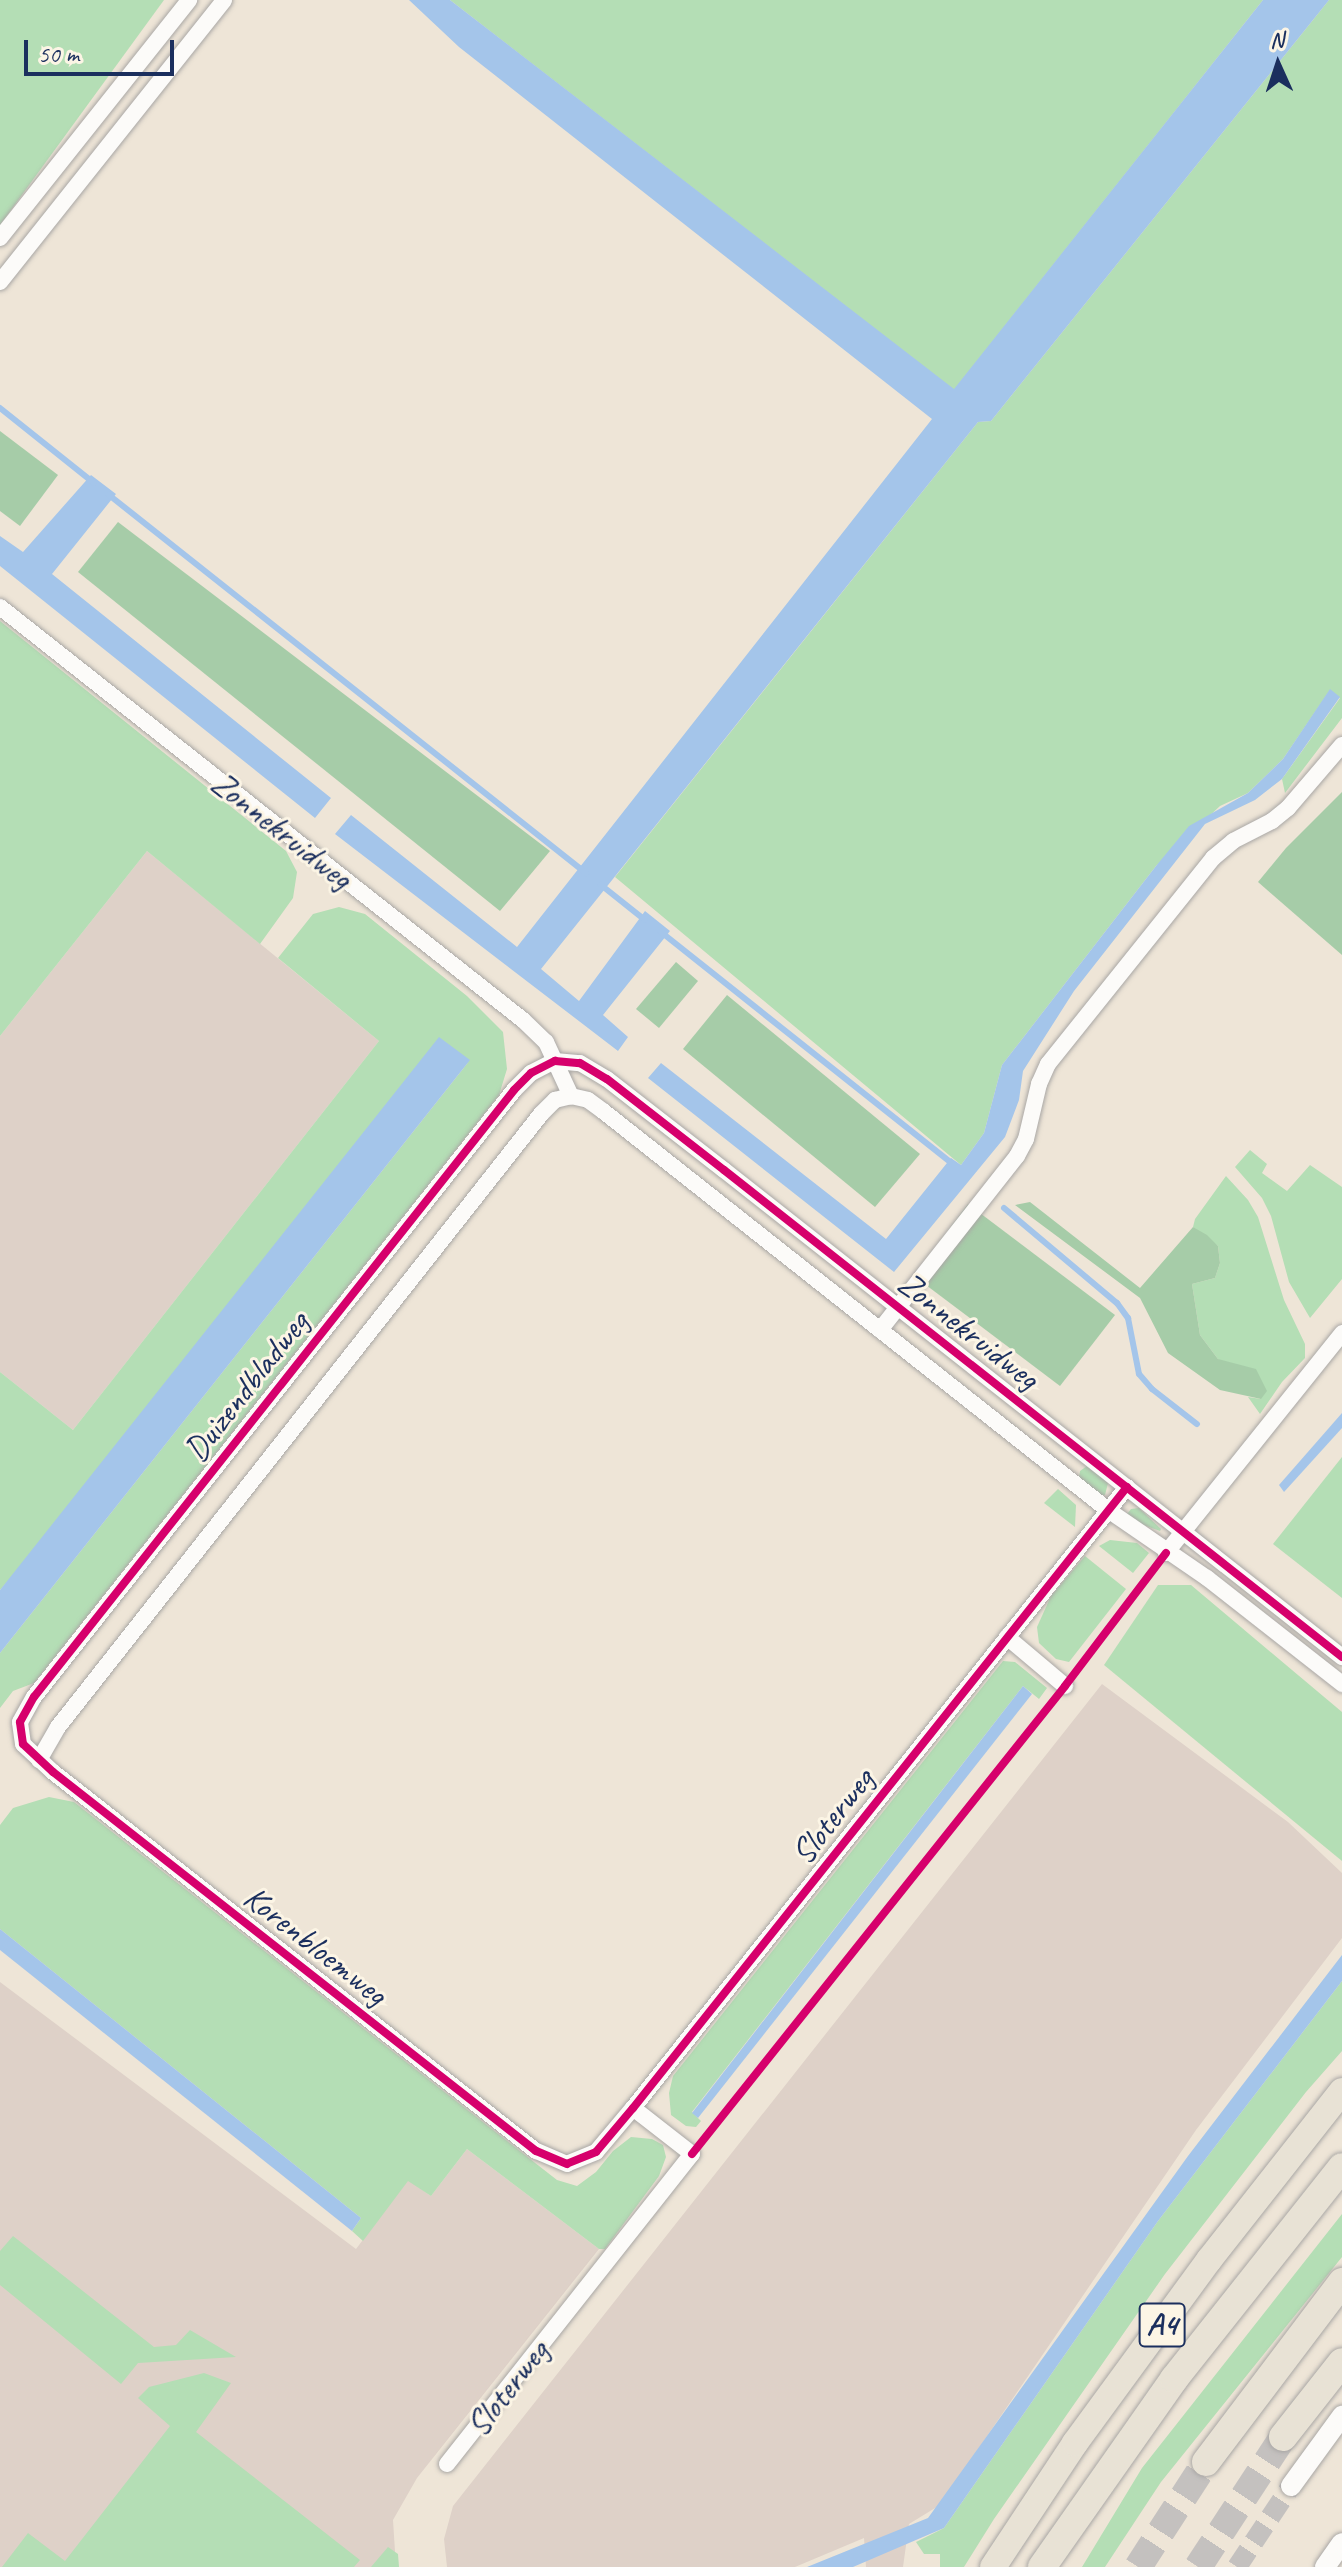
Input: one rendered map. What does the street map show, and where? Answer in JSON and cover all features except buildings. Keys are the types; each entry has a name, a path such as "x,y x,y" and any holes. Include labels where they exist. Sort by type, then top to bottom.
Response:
{"highway":[{"name":"A4","path":"993,2567 1075,2443 1191,2284 1342,2091"},
{"name":"A4","path":"1042,2567 1174,2379 1342,2167"},
{"path":"1206,2462 1342,2282"},
{"path":"1283,2437 1342,2362"}],"street":[{"path":"0,238 189,0"},
{"path":"0,282 224,0"},
{"name":"Zonnekruidweg","path":"0,607 523,1020 546,1042 571,1096 588,1100 603,1111 1108,1510 1166,1553 1207,1578 1342,1684"},
{"path":"880,1330 1017,1156 1026,1139 1039,1084 1048,1064 1213,858 1233,841 1272,821 1288,808 1342,745"},
{"name":"Zonnekruidweg","path":"555,1061 580,1063 607,1079 1342,1657"},
{"name":"Duizendbladweg","path":"555,1061 531,1073 514,1090 34,1697 20,1722 23,1744 39,1760 67,1715 541,1114 555,1100 571,1096"},
{"path":"1166,1553 1342,1333"},
{"name":"Sloterweg","path":"567,2164 596,2152 633,2108 1127,1487"},
{"path":"1007,1637 1065,1686"},
{"name":"Korenbloemweg","path":"39,1760 536,2151 567,2164"},
{"name":"Sloterweg","path":"447,2464 692,2154 633,2108"},
{"path":"1291,2486 1342,2416"},
{"path":"1325,2567 1342,2543"}],"shaded area":[{"path":"147,851 379,1041 73,1430 0,1372 0,1036"},
{"path":"1102,1684 1288,1822 1342,1873 1342,1938 1196,2130 940,2505 909,2524 903,2567 866,2567 864,2538 795,2567 447,2567 444,2539 453,2506"},
{"path":"0,1982 356,2249 408,2180 431,2196 467,2149 599,2249 417,2478 393,2520 396,2567 0,2567"}],"green space":[{"path":"0,0 164,0 0,225"},
{"path":"450,0 1263,0 954,390"},
{"path":"1329,0 1342,0 1342,718 1285,793 1282,779 1340,698 1330,690 1283,759 1248,793 1220,806 1156,866 1002,1065 984,1133 961,1165 615,877 978,422 991,421"},
{"path":"0,431 58,475 20,526 0,511"},
{"path":"118,522 550,851 500,911 78,572"},
{"path":"0,621 286,851 297,872 293,898 260,944 147,851 0,1036"},
{"path":"1342,792 1342,955 1258,882 1286,848"},
{"path":"339,907 365,914 467,996 503,1032 507,1069 499,1095 34,1683 13,1691 0,1708 0,1653 470,1060 0,1590 0,1372 73,1430 379,1041 278,958 313,914"},
{"path":"676,962 698,981 659,1028 636,1009"},
{"path":"727,995 920,1154 875,1207 683,1049"},
{"path":"1250,1150 1267,1164 1262,1173 1287,1191 1310,1165 1342,1187 1342,1279 1310,1318 1289,1282 1271,1216 1262,1198 1235,1167"},
{"path":"1226,1176 1248,1200 1258,1217 1284,1300 1305,1344 1305,1358 1282,1382 1260,1414 1248,1397 1261,1399 1218,1359 1200,1335 1192,1284 1215,1278 1220,1263 1218,1246 1193,1227 1195,1219"},
{"path":"1030,1202 1140,1288 1193,1227 1207,1235 1218,1246 1220,1263 1215,1278 1192,1284 1200,1335 1218,1359 1256,1369 1267,1391 1261,1399 1220,1390 1168,1353 1140,1298 1015,1205"},
{"path":"968,1204 1115,1315 1060,1386 914,1276"},
{"path":"1342,1457 1342,1598 1273,1544"},
{"path":"1087,1466 1108,1483 1105,1495 1099,1495 1079,1478 1080,1471"},
{"path":"1058,1489 1076,1505 1075,1527 1044,1503"},
{"path":"1139,1508 1160,1531 1130,1520 1127,1514 1131,1509"},
{"path":"1110,1540 1137,1543 1149,1553 1133,1573 1099,1546"},
{"path":"1085,1556 1126,1589 1069,1662 1056,1659 1039,1643 1037,1627 1051,1596"},
{"path":"1158,1585 1191,1585 1342,1712 1342,1861 1104,1665"},
{"path":"1003,1661 1015,1662 1047,1688 1039,1699 1023,1686 692,2112 701,2121 696,2127 686,2126 671,2115 669,2093 673,2076"},
{"path":"49,1797 74,1802 557,2180 577,2186 631,2137 652,2139 663,2145 666,2157 659,2176 605,2249 599,2249 467,2149 431,2196 408,2181 363,2241 352,2231 361,2218 0,1929 0,1825 13,1808"},
{"path":"1342,1981 1342,2051 1306,2092 1165,2274 994,2519 964,2567 940,2567 940,2554 924,2554 916,2542 944,2528 1158,2221"},
{"path":"1342,2214 1342,2257 1161,2482 1105,2567 1082,2567 1142,2468"},
{"path":"13,2236 154,2347 176,2345 190,2330 236,2357 138,2363 121,2384 0,2285 0,2251"},
{"path":"204,2373 231,2383 196,2432 360,2560 354,2567 2,2567 28,2533 65,2561 170,2426 138,2398 149,2387"},
{"path":"388,2547 398,2554 399,2567 371,2567"}],"water":[{"path":"409,0 450,0 954,389 1263,0 1329,0 991,421 978,422 541,969 579,1001 645,911 670,931 603,1015 628,1037 618,1051 335,834 351,815 517,947 932,419 459,47"},
{"path":"91,475 116,494 52,574 331,798 315,818 0,566 0,536 23,552"},
{"path":"1330,689 1340,697 1282,779 1255,800 1205,824 1074,991 1023,1071 1019,1100 1005,1137 894,1272 648,1078 661,1063 886,1239 951,1158 961,1165 984,1133 1002,1065 1156,866 1189,826 1248,793 1283,759"},
{"path":"439,1037 470,1060 0,1653 0,1590"},
{"path":"1342,1413 1342,1428 1284,1492 1279,1485"},
{"path":"1023,1686 1032,1694 698,2118 692,2113"},
{"path":"0,1929 361,2218 352,2231 0,1950"},
{"path":"1342,1955 1342,1981 1158,2221 944,2528 853,2567 807,2567 928,2518 1188,2156"}],"waterway":[{"path":"0,408 94,483"},
{"path":"109,495 586,873"},
{"path":"601,885 645,920"},
{"path":"661,932 953,1164"},
{"path":"1004,1208 1117,1303 1128,1318 1139,1374 1152,1389 1197,1424"}],"tunnel":[{"path":"1198,2567 1283,2437"},
{"path":"1138,2567 1206,2462"},
{"path":"1237,2567 1291,2486"}],"cycle path":[{"path":"1127,1487 633,2108 596,2152 567,2164 536,2151 53,1772 23,1744 20,1722 34,1697 514,1090 531,1073 555,1061 580,1063 607,1079 724,1170 1342,1657"},
{"path":"692,2154 1065,1686 1166,1553"}]}
